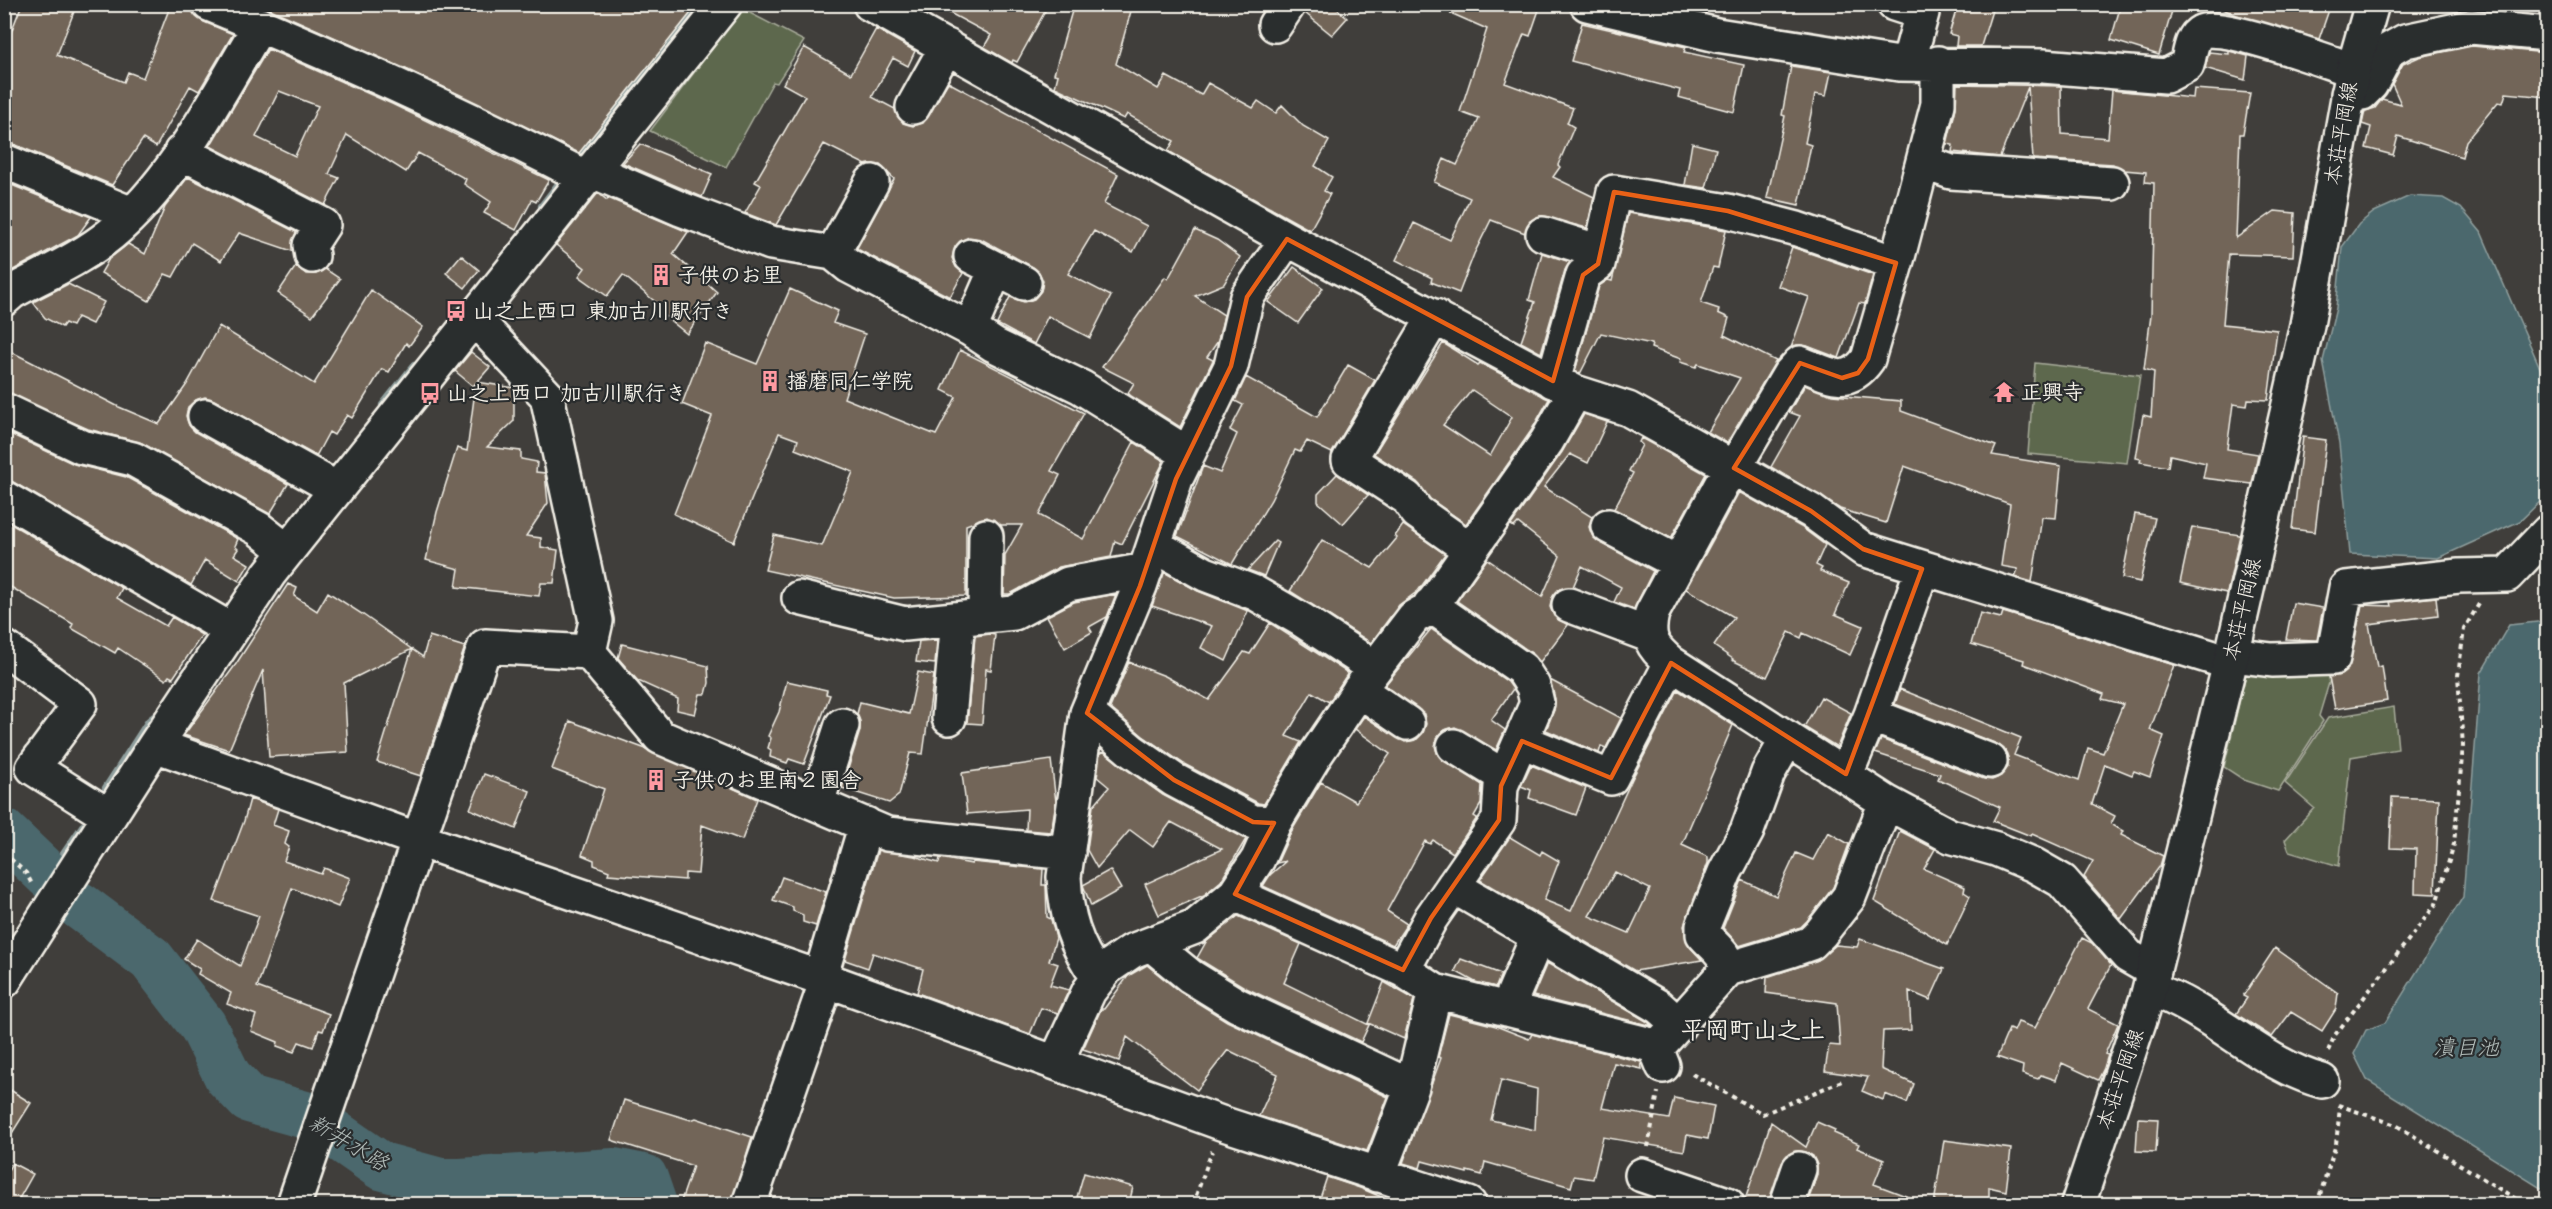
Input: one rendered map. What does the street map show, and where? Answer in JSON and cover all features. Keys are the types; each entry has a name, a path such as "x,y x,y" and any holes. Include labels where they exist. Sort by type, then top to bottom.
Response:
{"street":[{"path":"209,4 467,116 590,175 771,243 833,253 849,266 970,329 994,345 1081,387 1188,454"},
{"path":"4,981 155,745 231,630 287,551 725,4"},
{"path":"870,4 913,14 947,46 1287,239 1564,386 1628,409 1811,511 1863,549 1922,569 2231,659 2332,658 2346,588 2459,576 2507,575 2547,532"},
{"path":"1587,4 1717,35 1923,64 2043,66 2166,76 2187,65 2195,36 2203,30 2229,31 2350,82 2361,93 2371,84 2389,50 2405,41 2470,27 2547,34"},
{"path":"1894,4 1922,13 1923,64 1938,104 1868,359 1858,373 1842,378 1800,363 1789,375 1734,468 1722,483 1677,562 1652,613 1648,635 1651,644 1671,663 1886,802 1950,836 1996,849 2034,865 2062,881 2152,980 2331,1094"},
{"name":"本荘平岡線","path":"2078,1204 2152,980 2231,659 2307,325 2350,82 2372,4"},
{"path":"4,299 12,292 96,244 146,201 181,152 260,25"},
{"path":"912,108 947,46"},
{"path":"181,152 322,225 310,245 312,256"},
{"path":"4,161 132,214"},
{"path":"1923,162 1952,172 2112,183"},
{"path":"833,253 872,182"},
{"path":"1056,1062 1098,977 1132,951 1195,927 1235,894 1258,860 1274,823 1367,679 1414,617 1430,605 1547,441 1564,386 1583,275 1598,264 1614,192 1728,211 1797,229 1896,263"},
{"path":"1543,234 1600,252"},
{"path":"1098,977 1076,944 1069,920 1064,877 1087,713 1150,557 1176,479 1231,366 1247,297 1287,239"},
{"path":"970,329 997,270"},
{"path":"1435,316 1349,460 1407,498 1417,512 1458,541 1472,546"},
{"path":"474,318 547,396 596,621 589,652"},
{"path":"4,410 82,447 133,459 259,529 287,551"},
{"path":"205,416 337,489"},
{"path":"4,498 231,630"},
{"path":"1608,526 1677,562"},
{"path":"949,718 986,536"},
{"path":"799,597 905,624 1014,613 1068,584 1150,557 1255,593 1302,620 1367,679 1407,723"},
{"path":"1846,774 1871,715 1922,569"},
{"path":"1403,970 1431,918 1499,820 1499,796 1505,777 1537,703 1537,694 1522,669 1430,605"},
{"path":"1569,605 1648,635"},
{"path":"4,646 80,704 33,768 109,816"},
{"path":"294,1204 485,646 589,652 660,737 887,834 1068,853"},
{"path":"1522,741 1611,778 1671,663"},
{"path":"1087,713 1132,751 1174,780 1253,822 1274,823"},
{"path":"1871,715 1990,761"},
{"path":"817,803 842,725"},
{"path":"1728,969 1726,959 1703,934 1702,926 1725,872 1746,831 1768,774 1788,738"},
{"path":"155,745 419,840 824,979 1221,1124 1469,1204"},
{"path":"1454,746 1505,777"},
{"path":"1666,1046 1728,969 1811,943 1821,933 1849,897 1886,802"},
{"path":"749,1204 824,979 867,825"},
{"path":"1454,886 1659,1007 1666,1046"},
{"path":"1235,894 1403,970 1435,991 1666,1046"},
{"path":"1507,1009 1538,936"},
{"path":"1151,944 1190,976 1237,1005 1412,1086"},
{"path":"1378,1175 1412,1086 1435,991"},
{"path":"1787,1204 1799,1169"},
{"path":"1642,1175 1727,1204"}],"path":[{"path":"2317,1204 2336,1144 2331,1094 2320,1072 2335,1035 2436,904 2454,844 2463,746 2458,676 2464,629 2488,588 2507,575"},
{"path":"4,854 26,873 37,894 53,904"},
{"path":"1666,1046 1692,1074 1763,1114 1842,1081"},
{"path":"1642,1175 1666,1046"},
{"path":"2331,1094 2396,1125 2524,1204"},
{"path":"1193,1204 1221,1124"}],"highlighted area":[{"path":"1614,192 1728,211 1896,263 1868,359 1858,373 1842,378 1800,363 1734,468 1811,511 1863,549 1922,569 1846,774 1671,663 1611,778 1522,741 1501,786 1499,820 1431,918 1403,970 1235,894 1274,823 1253,822 1174,780 1087,713 1140,586 1176,479 1231,366 1247,297 1287,239 1553,381 1583,275 1598,264"}],"green space":[{"path":"742,9 804,41 777,83 773,82 726,167 650,131"},
{"path":"2035,363 2140,375 2127,463 2028,454"},
{"path":"2249,661 2335,663 2319,716 2323,721 2278,791 2244,780 2224,767"},
{"path":"2394,707 2398,749 2351,757 2339,866 2289,851 2285,840 2314,808 2285,783 2328,718"}],"water":[{"path":"2410,196 2443,198 2461,208 2481,232 2547,384 2547,495 2520,521 2438,558 2350,554 2339,443 2323,361 2336,308 2342,247 2359,224 2374,212"},
{"name":"潰目池","path":"2548,621 2547,1192 2367,1080 2354,1054 2366,1030 2385,1023 2463,897 2481,673 2509,625"}],"building":[{"path":"22,4 77,4 57,55 124,82 128,72 143,78 171,4 192,11 202,21 233,34 199,91 190,86 156,147 143,139 112,185 4,140 4,50"},
{"path":"259,4 698,4 579,153 408,70"},
{"path":"933,4 1049,4 1017,62 1013,60 1012,63 984,47 991,35"},
{"path":"1074,4 1133,4 1116,64 1158,89 1166,76 1201,95 1208,83 1253,108 1258,101 1276,113 1282,105 1303,126 1329,141 1315,166 1332,177 1324,191 1330,194 1310,230 1168,151 1174,141 1127,114 1124,119 1055,87 1058,75 1054,74"},
{"path":"1308,4 1332,4 1347,18 1332,35 1305,13"},
{"path":"1430,4 1541,4 1530,36 1524,34 1505,83 1573,108 1567,123 1574,127 1558,165 1560,167 1553,177 1594,197 1587,228 1540,216 1530,221 1525,233 1491,220 1474,254 1459,293 1431,282 1432,278 1396,260 1414,223 1450,240 1470,198 1434,182 1444,159 1457,165 1479,119 1460,112 1487,29"},
{"path":"1958,4 1994,4 1981,46 1956,46 1957,36 1949,34"},
{"path":"2121,4 2174,4 2159,55 2111,40"},
{"path":"2223,4 2331,4 2319,39 2237,15 2222,9"},
{"path":"1582,23 1686,47 1684,52 1744,65 1734,112 1678,97 1680,90 1571,61"},
{"path":"876,29 915,51 908,66 893,58 872,97 895,109 903,123 913,126 923,123 948,82 1118,174 1104,204 1147,226 1133,252 1094,231 1068,274 1111,296 1090,338 1048,316 1034,344 997,324 1010,297 1024,302 1034,299 1041,291 1043,281 1039,272 1033,267 981,239 969,237 960,241 955,247 952,258 956,267 963,273 950,297 859,250 857,248 894,179 880,165 866,165 824,144 776,225 745,213 761,185 755,182 805,96 783,84 804,47 851,74"},
{"path":"2472,46 2547,53 2547,97 2506,93 2503,103 2498,102 2466,141 2462,157 2398,136 2393,155 2366,148 2371,127 2362,124 2365,111 2375,108 2382,99 2401,104 2392,84 2403,64 2419,57"},
{"path":"268,49 392,104 549,180 536,202 532,200 516,230 484,213 491,202 464,184 466,179 418,153 406,172 347,135 329,174 339,178 325,205 210,146","holes":["279,91 318,106 295,156 256,137"]},
{"path":"2229,51 2248,56 2245,80 2205,68 2209,52 2229,54"},
{"path":"1791,66 1831,72 1826,96 1815,94 1805,143 1811,145 1799,205 1767,198 1785,116 1782,115"},
{"path":"1957,84 2061,86 2062,134 2108,138 2112,90 2193,98 2194,89 2250,93 2243,134 2240,134 2236,238 2275,211 2295,213 2293,256 2229,254 2223,324 2277,330 2268,400 2248,399 2247,406 2233,404 2227,449 2258,454 2252,484 2203,478 2206,463 2170,455 2168,467 2140,462 2141,459 2136,458 2143,415 2151,417 2154,372 2144,369 2151,315 2154,183 2145,182 2146,172 2124,170 2113,164 2033,159 2028,87 2000,157 1952,152 1953,145 1947,144 1956,108"},
{"path":"1692,143 1716,149 1706,188 1685,185"},
{"path":"640,144 712,174 702,197 623,163"},
{"path":"188,177 296,232 292,251 239,233 221,261 192,243 173,277 165,274 149,301 101,273 109,259 128,244 145,254 165,207"},
{"path":"4,182 91,217 78,235 4,275"},
{"name":"子供のお里","path":"598,193 607,200 608,198 688,232 673,254 717,292 687,334 661,313 664,309 623,275 607,296 579,276 585,268 556,245"},
{"path":"1628,213 1726,230 1718,268 1713,267 1701,303 1719,309 1718,313 1729,318 1724,335 1776,361 1727,443 1708,432 1740,378 1698,364 1696,367 1680,362 1681,359 1651,348 1652,344 1601,333 1580,374 1575,371 1599,286 1608,280 1612,281"},
{"path":"1195,230 1217,240 1240,257 1224,284 1195,296 1224,315 1218,341 1207,357 1213,360 1180,427 1131,396 1128,393 1134,383 1102,367 1165,277 1168,279"},
{"path":"1792,247 1873,275 1865,304 1859,303 1839,358 1807,346 1797,345 1791,348 1809,297 1778,286"},
{"path":"1542,253 1570,262 1565,270 1541,353 1521,342 1535,302 1529,300"},
{"path":"461,255 479,270 465,288 446,273"},
{"path":"296,266 306,274 316,274 325,269 340,279 312,316 278,293"},
{"path":"1294,267 1323,288 1298,323 1268,302"},
{"path":"68,284 104,302 92,324 77,317 72,326 65,323 62,327 45,318 33,302"},
{"path":"790,289 838,311 833,323 865,334 844,398 936,435 956,397 942,390 960,350 1084,413 1051,471 1060,475 1039,515 1083,539 1134,442 1164,461 1122,544 1115,541 1111,557 1059,567 1010,594 1004,594 1005,555 1022,525 1001,525 987,517 966,525 966,596 894,598 765,570 774,535 822,546 853,472 795,449 798,440 779,433 734,542 674,514 712,416 682,404 705,343 757,364"},
{"path":"371,290 423,327 409,346 406,343 389,372 382,369 352,418 347,415 334,435 329,432 316,456 214,400 205,397 196,400 188,407 186,416 195,432 288,484 270,514 142,443 88,429 4,392 4,348 119,407 159,424 187,384 219,326 314,384"},
{"path":"1443,343 1478,365 1480,363 1549,399 1531,431 1466,524 1430,499 1417,482 1374,454","holes":["1472,390 1512,417 1490,456 1443,425"]},
{"path":"471,352 490,367 477,382 514,388 514,421 487,447 521,451 521,459 537,462 536,472 545,473 548,503 526,536 541,538 541,547 558,550 554,583 541,583 539,596 456,587 459,569 426,560 437,512 457,448 467,451 476,383 473,386 455,371"},
{"path":"1348,365 1375,380 1332,453 1307,441 1300,452 1295,450 1271,500 1232,564 1177,536 1203,466 1220,473 1237,434 1230,430 1243,405 1235,401 1246,377 1317,417"},
{"path":"1805,385 1832,395 1901,401 1901,411 1996,446 1992,455 2061,466 2056,518 2042,517 2032,582 2015,577 2018,569 2001,566 2010,504 1904,466 1886,523 1840,509 1771,467 1800,416 1789,412"},
{"path":"1584,414 1607,422 1588,463 1570,454 1544,487 1592,517 1589,527 1593,537 1599,542 1653,571 1634,609 1614,602 1621,587 1582,566 1573,587 1558,590 1552,598 1550,607 1554,616 1568,625 1540,662 1533,654 1457,601 1487,559 1542,597 1560,556 1518,523 1514,527 1511,525 1562,452"},
{"path":"4,431 74,464 126,477 238,539 235,546 238,549 234,555 249,564 239,581 205,560 191,585 13,482 4,479"},
{"path":"2303,437 2326,440 2315,532 2292,529"},
{"path":"1641,438 1706,474 1671,538 1614,509 1633,473 1629,471 1642,445 1639,442"},
{"path":"1337,474 1368,495 1343,524 1318,502 1318,494"},
{"path":"1739,492 1801,527 1825,545 1816,565 1822,568 1820,571 1849,583 1835,614 1863,626 1850,655 1803,633 1801,638 1789,632 1767,677 1732,660 1714,646 1734,617 1686,589"},
{"path":"2135,514 2155,518 2140,582 2122,578"},
{"path":"4,520 122,588 117,598 166,626 172,617 202,635 173,678 169,676 166,680 118,648 115,653 71,628 73,624 4,583"},
{"path":"1403,525 1445,554 1418,591 1399,605 1371,643 1290,591 1322,540 1372,568 1397,538 1395,536"},
{"path":"2192,527 2240,535 2227,593 2180,583"},
{"path":"1275,541 1278,543 1264,576 1248,570"},
{"path":"1164,572 1198,591 1248,611 1226,661 1201,648 1212,626 1152,606"},
{"path":"288,584 297,588 294,596 317,611 328,592 412,649 344,683 348,752 269,757 263,670 229,750 184,735 236,664"},
{"path":"1116,594 1107,617 1089,627 1092,632 1065,648 1047,616 1074,602"},
{"path":"2436,597 2438,615 2369,624 2377,667 2382,666 2387,701 2335,709 2329,677 2341,675 2348,669 2362,605 2391,606 2390,602"},
{"path":"2293,603 2323,608 2317,640 2286,639"},
{"path":"2003,612 2174,665 2150,730 2164,736 2150,777 2134,771 2132,775 2105,764 2092,804 2115,816 2111,824 2123,831 2121,835 2163,856 2160,866 2121,919 2084,877 2093,861 2032,834 2031,836 1993,821 2000,807 1938,779 1940,774 1875,753 1881,739 1984,779 1992,780 2001,776 2008,767 2008,758 2004,749 1997,744 1895,704 1900,689 2021,738 2014,755 2079,780 2088,748 2103,753 2123,704 2102,699 2104,694 2023,664 2024,660 1971,644 1980,613 2001,618"},
{"path":"1270,623 1348,673 1329,702 1312,692 1286,736 1301,742 1264,804 1184,764 1143,736 1110,708 1129,662 1165,676 1209,700 1244,652 1250,654"},
{"path":"1431,629 1508,682 1513,689 1491,720 1505,730 1496,750 1455,727 1445,730 1438,737 1435,746 1438,755 1482,785 1481,804 1474,816 1477,818 1453,853 1433,840 1430,844 1425,841 1387,911 1407,924 1393,945 1263,886 1270,875 1286,861 1277,863 1291,832 1321,782 1356,802 1390,754 1355,729 1364,716 1405,742 1416,740 1423,733 1426,724 1424,714 1385,685"},
{"path":"995,635 991,670 986,669 982,724 967,723 975,636"},
{"path":"429,636 465,647 421,776 377,762 412,649 423,657"},
{"path":"937,640 935,664 916,662 919,641"},
{"path":"622,644 708,666 709,683 706,694 700,694 695,714 677,710 678,699 638,681 618,658"},
{"path":"918,672 934,675 923,754 910,753 899,795 889,803 842,788 860,731 857,714 860,702 909,714"},
{"path":"1550,680 1621,718 1606,748 1601,746 1599,753 1546,730 1554,710 1555,699"},
{"path":"787,681 827,690 826,694 830,695 804,764 789,759 787,763 770,757 771,750 768,748 771,738 768,736 779,712"},
{"path":"1678,690 1733,725 1682,845 1708,857 1708,863 1684,926 1689,946 1702,960 1635,971 1480,880 1510,837 1540,855 1542,851 1559,861 1544,900 1571,911 1632,779","holes":["1615,872 1650,889 1629,933 1589,916"]},
{"path":"1821,697 1851,713 1837,747 1804,727"},
{"path":"570,721 646,749 757,799 742,840 702,825 698,874 685,873 685,880 608,874 609,871 594,865 594,860 582,855 604,789 552,769"},
{"path":"1104,752 1163,795 1246,839 1221,881 1204,895 1159,915 1145,884 1222,849 1171,822 1153,847 1130,830 1097,868 1087,850 1093,806 1109,787 1097,777 1100,753"},
{"path":"1051,760 1056,802 1051,832 1026,830 1027,809 967,814 962,773"},
{"path":"1531,765 1586,788 1576,815 1529,798 1531,790 1521,786"},
{"path":"484,774 530,791 516,829 470,809"},
{"path":"2392,797 2439,799 2435,894 2415,893 2416,849 2390,848"},
{"path":"250,799 278,809 273,825 289,831 285,844 289,847 284,861 321,874 324,868 350,878 338,907 292,888 257,987 329,1014 323,1031 319,1030 313,1047 299,1042 294,1052 277,1046 278,1042 251,1031 256,1015 227,1004 231,993 198,974 200,969 184,959 197,939 240,966 259,916 214,901"},
{"path":"1900,831 1935,849 1924,869 1965,887 1964,892 1970,896 1947,945 1874,901"},
{"path":"1828,832 1849,844 1833,888 1801,927 1739,946 1723,928 1742,880 1776,896 1796,853 1813,860"},
{"path":"878,850 939,863 940,858 972,864 972,862 1043,869 1042,885 1046,885 1047,917 1051,919 1056,938 1049,961 1058,964 1050,985 1069,990 1058,1013 1041,1008 1030,1034 917,993 923,969 873,953 868,968 845,960"},
{"path":"1110,870 1121,889 1091,906 1083,885"},
{"path":"782,877 826,892 816,926 803,922 803,915 793,911 793,907 773,900"},
{"path":"1238,916 1301,944 1284,983 1369,1025 1361,1042 1246,988 1197,958 1206,942"},
{"path":"2082,938 2092,943 2111,965 2088,1009 2118,1024 2105,1054 2108,1055 2104,1068 2098,1080 2062,1063 2056,1080 2041,1075 2038,1079 2022,1074 2023,1066 1997,1057 2009,1029 2014,1031 2018,1022 2035,1028"},
{"path":"1860,939 1944,969 1930,1000 1909,991 1911,1030 1883,1031 1881,1069 1914,1084 1907,1103 1885,1094 1883,1100 1862,1091 1868,1077 1825,1071 1829,1045 1840,1046 1837,1003 1766,993 1767,977 1818,960 1836,945 1857,947"},
{"path":"2275,948 2338,993 2336,1009 2322,1031 2291,1012 2272,1037 2236,1014 2247,998 2243,996"},
{"path":"1461,959 1501,974 1496,987 1475,982 1455,971"},
{"path":"1547,963 1648,1022 1652,1026 1533,996"},
{"path":"1147,965 1180,992 1227,1021 1388,1097 1367,1151 1259,1116 1278,1074 1228,1050 1197,1090 1127,1037 1119,1061 1083,1049 1101,1009 1104,1009 1128,976"},
{"path":"1384,982 1414,999 1404,1039 1368,1023"},
{"path":"1449,1014 1496,1026 1529,1039 1532,1034 1641,1062 1642,1069 1614,1063 1602,1108 1669,1119 1674,1098 1714,1106 1708,1139 1687,1135 1684,1151 1603,1137 1593,1179 1574,1176 1571,1187 1485,1162 1482,1175 1422,1161 1420,1168 1403,1163 1441,1058 1438,1057","holes":["1501,1080 1537,1089 1535,1130 1491,1120"]},
{"path":"4,1086 31,1103 4,1146"},
{"path":"624,1100 691,1120 696,1118 752,1137 731,1204 680,1204 693,1166 611,1140"},
{"path":"2138,1118 2158,1119 2156,1152 2136,1151"},
{"path":"1771,1122 1806,1147 1817,1122 1835,1130 1834,1133 1859,1144 1857,1148 1884,1159 1874,1184 1922,1202 1922,1204 1807,1204 1817,1175 1817,1165 1813,1156 1806,1152 1796,1151 1787,1155 1782,1162 1769,1204 1745,1200"},
{"path":"1944,1140 2011,1149 2006,1191 1989,1187 1989,1204 1934,1204"},
{"path":"12,1163 33,1174 16,1204 4,1204 4,1177"},
{"path":"1084,1173 1133,1187 1129,1204 1103,1204 1077,1197"},
{"path":"1327,1177 1360,1188 1398,1204 1318,1204"}],"waterway":[{"path":"578,159 702,4"},
{"path":"542,206 562,180"},
{"path":"383,405 414,366"},
{"path":"106,788 149,721 160,712"},
{"path":"49,876 83,826"},
{"name":"新井水路","path":"4,833 49,876"},
{"name":"新井水路","path":"80,906 151,959 203,1026 228,1077 249,1099 309,1116 381,1166 440,1182 614,1172 644,1178 653,1204"}],"place":[{"name":"子供のお里","path":"661,275"},
{"name":"山之上西口 東加古川駅行き","path":"456,311"},
{"name":"播磨同仁学院","path":"770,381"},
{"name":"正興寺","path":"2004,392"},
{"name":"山之上西口 加古川駅行き","path":"430,393"},
{"name":"子供のお里南２園舎","path":"656,780"}],"district":[{"name":"平岡町山之上","path":"1753,1030"}]}
